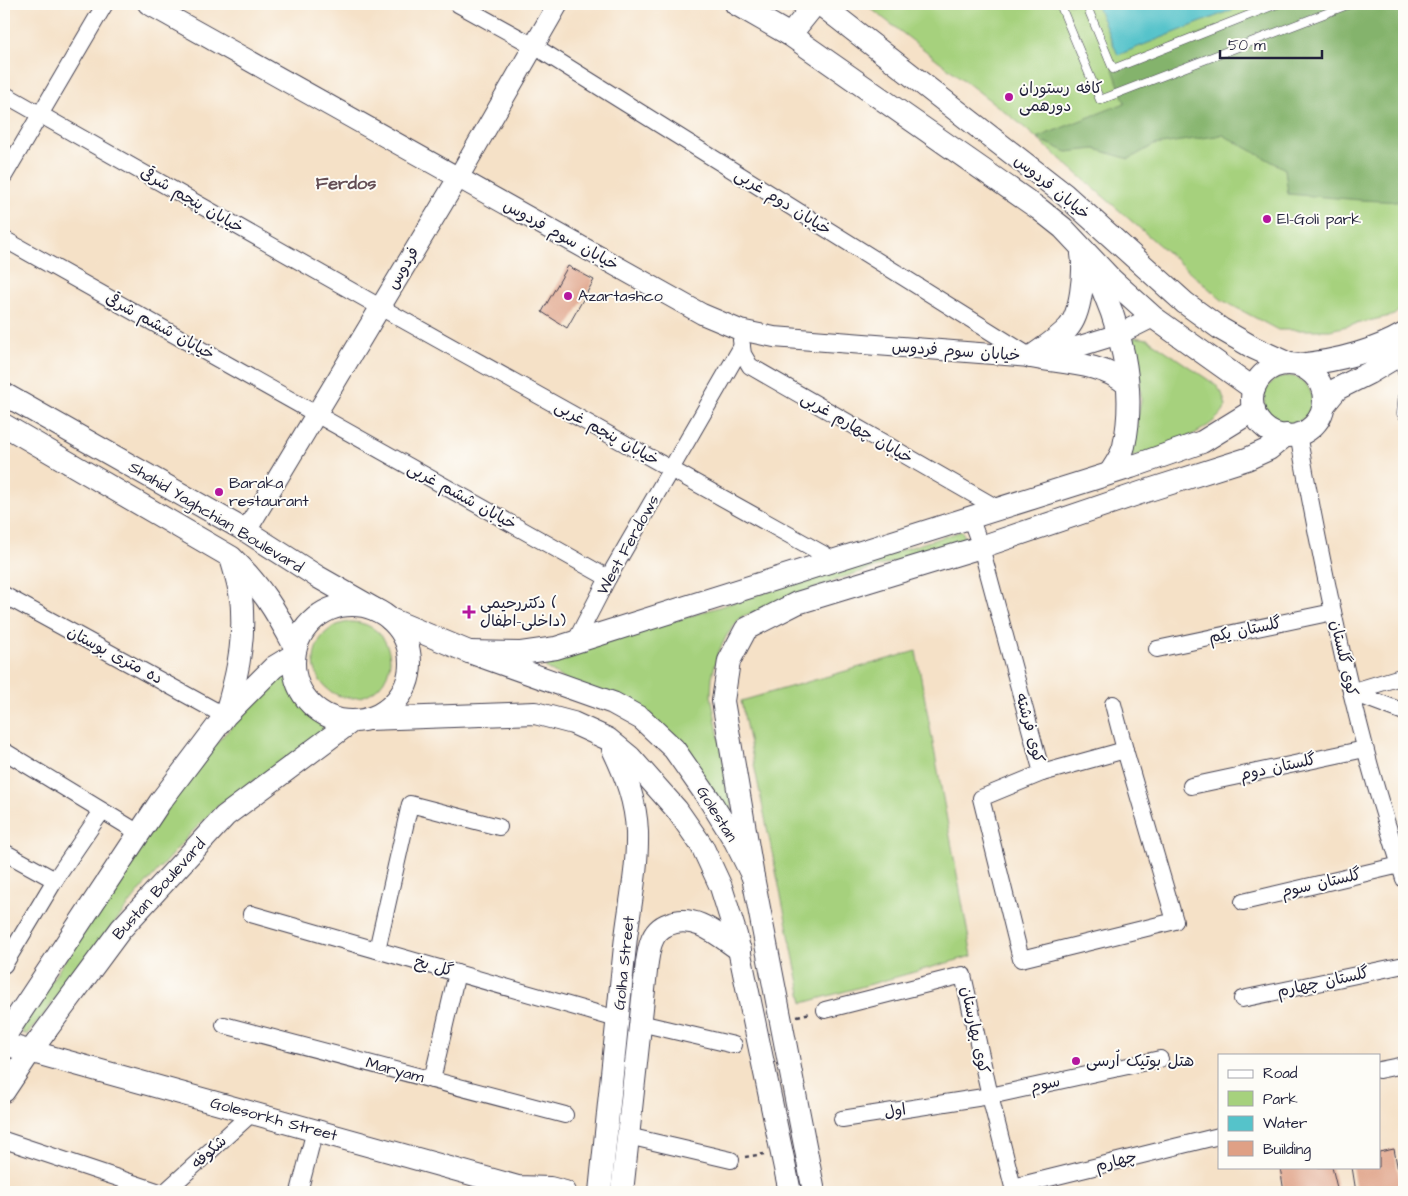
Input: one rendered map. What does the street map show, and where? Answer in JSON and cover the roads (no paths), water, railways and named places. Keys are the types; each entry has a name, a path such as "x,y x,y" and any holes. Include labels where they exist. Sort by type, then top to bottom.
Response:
{"main road":[{"name":"خیابان فردوس","path":"736,4 790,35 1040,209 1063,228 1112,280 1153,317 1254,399"},
{"path":"790,35 815,4"},
{"name":"خیابان فردوس","path":"820,4 1064,194 1185,303 1221,329 1254,348 1292,364"},
{"path":"1081,246 1106,294 1119,334 1126,369 1128,413 1124,448 1110,473"},
{"path":"1031,357 1069,328 1078,306 1082,288 1083,261 1081,246"},
{"path":"1292,435 1275,433 1258,420 1254,399 1259,379 1267,371 1276,365 1326,362 1359,354 1384,345 1404,334"},
{"path":"1324,405 1337,389 1400,355"},
{"path":"1031,357 1093,368 1118,376 1127,384"},
{"path":"753,877 722,701 729,661 746,629 796,603 980,547 1247,459 1269,449 1292,435 1308,430 1316,423 1324,405 1323,389 1316,376 1307,369 1292,364"},
{"name":"Shahid Yaghchian Boulevard","path":"4,394 246,531 318,577 383,614"},
{"path":"469,652 521,653 556,648 1110,473 1202,442 1254,399"},
{"name":"Shahid Yaghchian Boulevard","path":"4,425 231,557 250,576 274,609 294,651"},
{"path":"56,456 71,432"},
{"path":"226,716 235,682 241,646 242,610 231,557"},
{"path":"343,605 360,605 383,614 402,632 409,649 409,675 407,684 398,700 385,712 360,721 335,719 320,712 307,701 298,687 293,671 294,651 302,632 313,619 327,610 343,605"},
{"name":"Golestan","path":"383,614 469,652 612,703 642,719 674,749 709,799 735,841 753,877 814,1192"},
{"path":"4,1037 160,802 226,716 274,667 294,651"},
{"name":"Golestan","path":"360,721 535,713 573,723 608,739 630,757 678,810 702,846 721,887 740,950 790,1192"},
{"name":"Bustan Boulevard","path":"4,1091 30,1052 121,929 225,816 360,721"},
{"name":"Golha Street","path":"600,1192 617,1019 636,859 637,831 634,802 626,776 608,739"},
{"name":"Golha Street","path":"622,1192 647,962 651,942 660,927 674,922 688,921 703,926 740,950"},
{"path":"617,1019 640,1023"},
{"name":"Golesorkh Street","path":"4,1044 253,1112 523,1189 558,1190"}],"street":[{"path":"4,176 105,4"},
{"name":"خیابان سوم فردوس","path":"148,4 702,314 741,338 792,339 1031,357 1080,346 1119,334 1153,317"},
{"name":"خیابان دوم غربی","path":"458,4 534,46 1031,357"},
{"name":"فردوس","path":"246,531 458,178 558,4"},
{"name":"خیابان پنجم شرقی","path":"4,94 380,307"},
{"name":"خیابان ششم شرقی","path":"4,239 316,414"},
{"name":"خیابان پنجم غربی","path":"380,307 834,560"},
{"name":"West Ferdows","path":"576,642 608,578 671,468 741,338"},
{"name":"خیابان چهارم غربی","path":"741,338 743,354 750,366 997,508"},
{"name":"خیابان ششم غربی","path":"316,414 608,578"},
{"name":"کوی گلستان","path":"1292,435 1312,512 1365,749 1402,872"},
{"name":"کوی فرشته","path":"970,517 980,547 1042,773 981,798 1021,960 1175,921 1125,750"},
{"name":"ده متری بوستان","path":"4,595 226,716"},
{"name":"گلستان یکم","path":"1157,649 1333,612"},
{"path":"1351,692 1404,676"},
{"path":"1351,692 1404,712"},
{"path":"1042,773 1125,750 1113,704"},
{"name":"گلستان دوم","path":"1191,786 1365,749"},
{"path":"4,751 139,833"},
{"path":"376,950 410,804 499,827"},
{"path":"4,965 55,880 102,811"},
{"path":"4,852 55,880"},
{"name":"گلستان سوم","path":"1242,902 1402,872"},
{"name":"گل یخ","path":"252,914 617,1019"},
{"name":"گلستان چهارم","path":"1242,1000 1404,965"},
{"path":"432,1080 457,973"},
{"name":"کوی بهارستان","path":"825,1010 963,975 990,1096 1015,1190"},
{"path":"640,1023 734,1045"},
{"name":"Maryam","path":"224,1025 565,1115"},
{"name":"سوم","path":"990,1096 1160,1059"},
{"path":"1380,1070 1404,1065"},
{"name":"اول","path":"842,1119 990,1096"},
{"name":"شکوفه","path":"165,1192 253,1112"},
{"path":"299,1192 315,1130"},
{"path":"628,1136 731,1160"},
{"name":"چهارم","path":"1015,1190 1218,1136"},
{"path":"4,1140 160,1192"}],"lane":[{"path":"1060,4 1100,100 1350,4"},
{"path":"1086,4 1113,69 1277,4"},
{"path":"1400,355 1404,379 1400,414 1404,418"}],"water":[{"path":"1096,4 1247,4 1118,55"}],"place":[{"name":"کافه رستوران دورهمی","path":"1009,97"},
{"name":"El-Goli park","path":"1267,219"},
{"name":"Azartashco","path":"568,296"},
{"name":"Baraka restaurant","path":"219,492"},
{"name":"دکتررحیمی ( داخلی-اطفال)","path":"469,612"},
{"name":"هتل بوتیک اُرسی","path":"1076,1061"}],"district":[{"name":"Ferdos","path":"346,183"}]}
